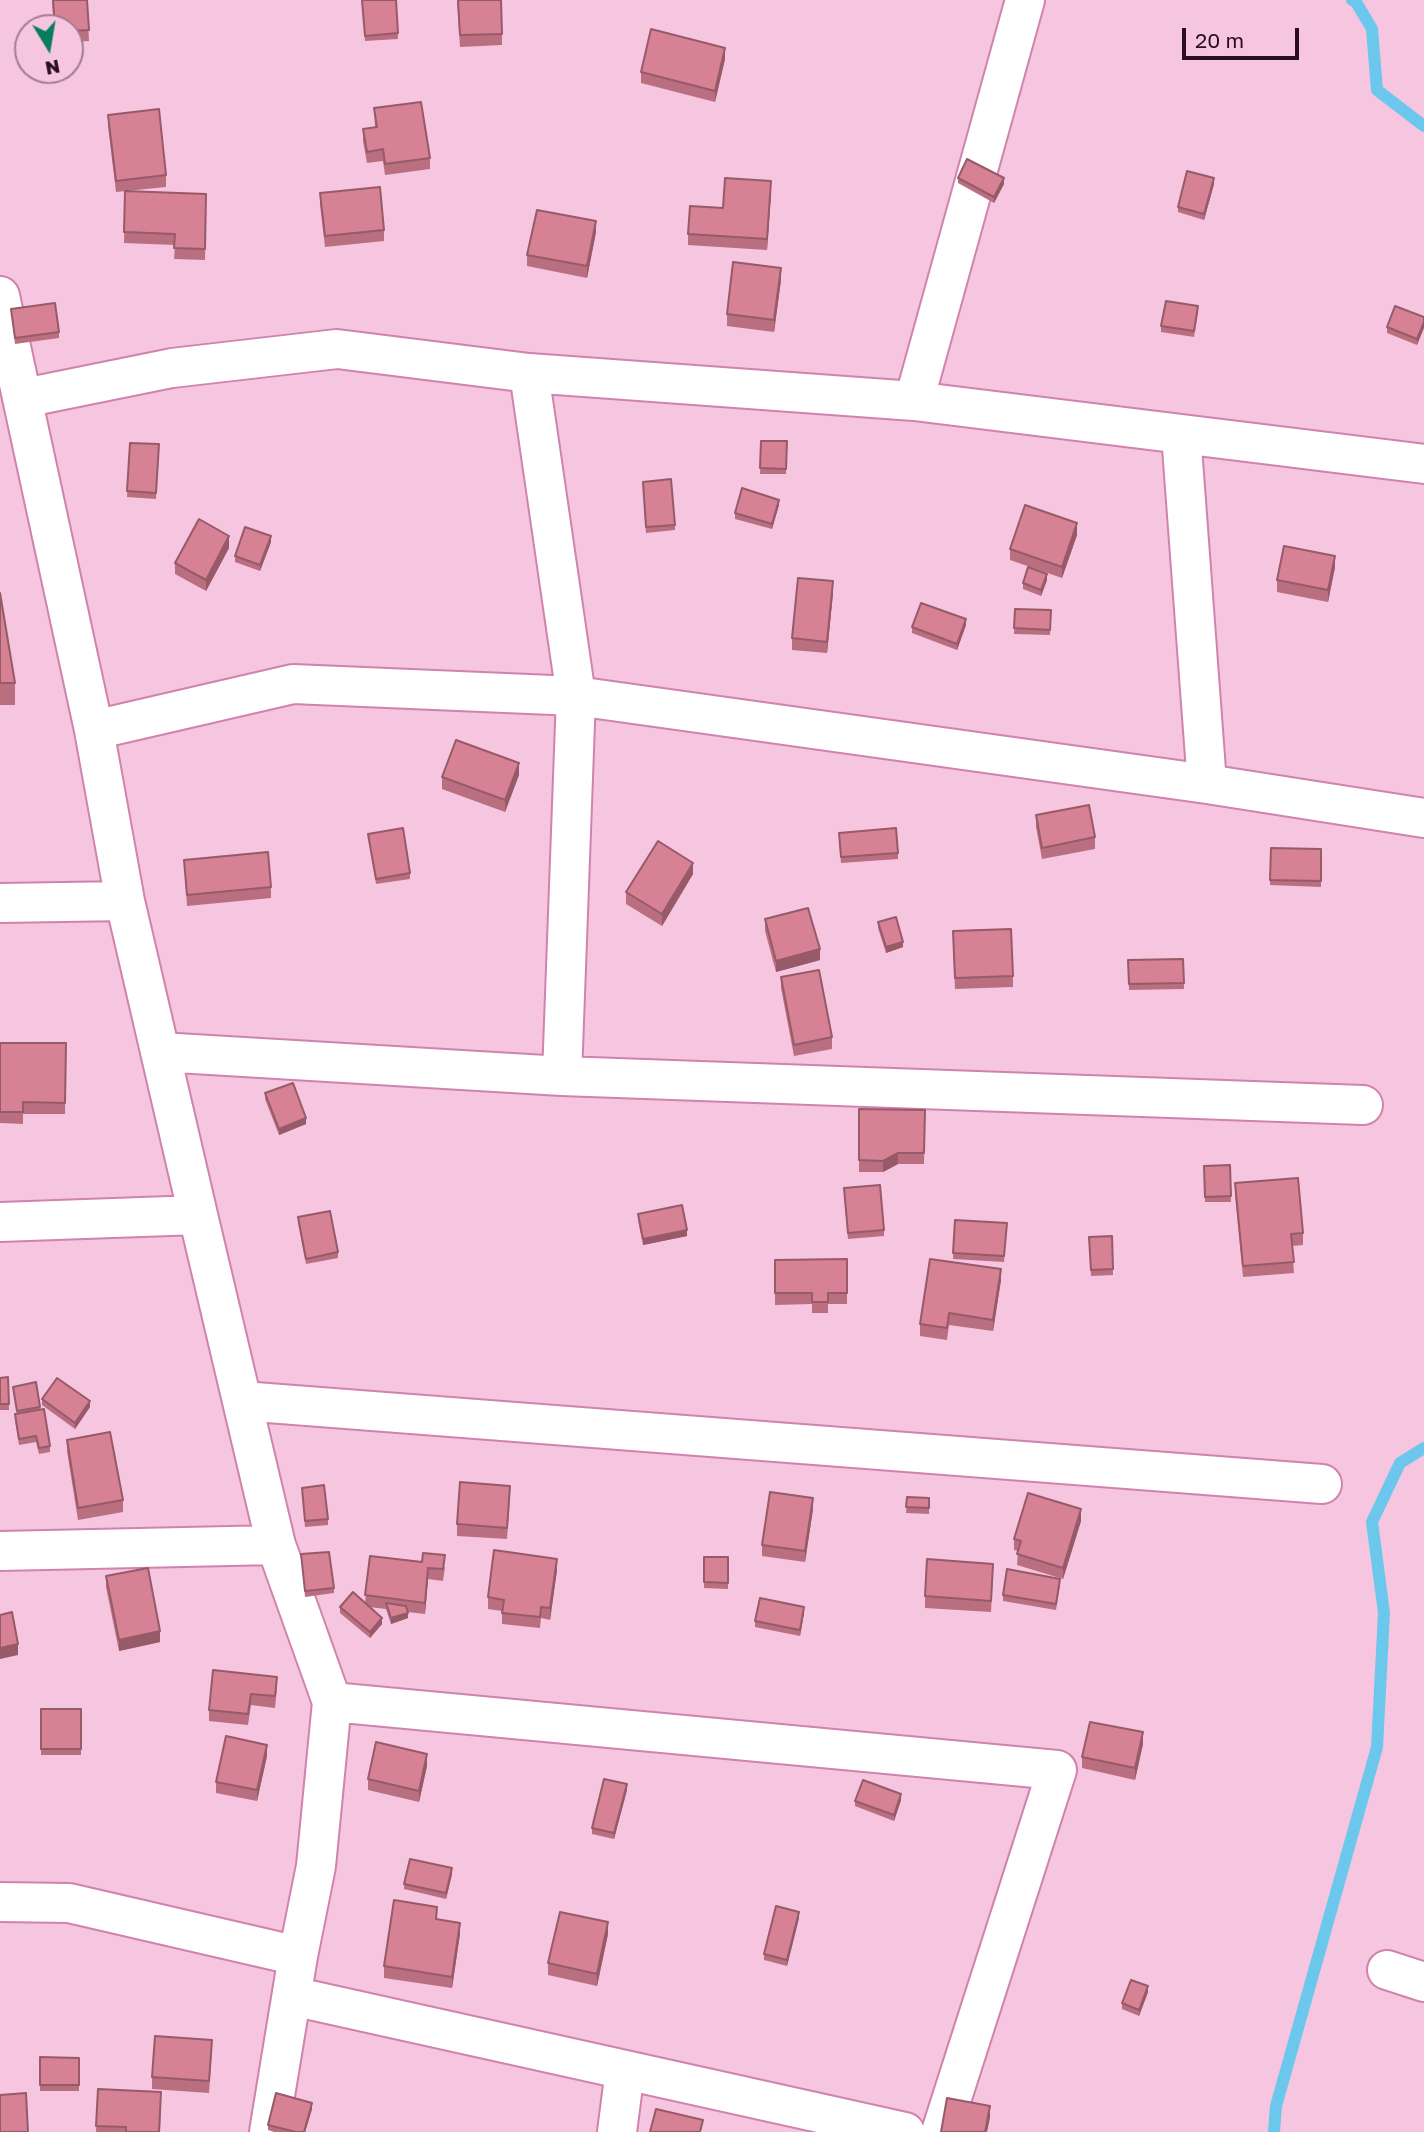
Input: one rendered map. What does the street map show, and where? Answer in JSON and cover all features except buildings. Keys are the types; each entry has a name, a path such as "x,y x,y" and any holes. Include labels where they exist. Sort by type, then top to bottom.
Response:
{"street":[{"path":"915,401 1025,0"},
{"path":"0,296 94,730 125,901 198,1215 276,1545 332,1702 316,1866 269,2132"},
{"path":"24,398 172,368 337,349 529,373 915,401 1424,464"},
{"path":"529,373 576,696 562,1076"},
{"path":"1181,434 1206,784"},
{"path":"94,730 293,684 576,696 1206,784 1424,818"},
{"path":"0,903 125,901"},
{"path":"160,1052 562,1076 1363,1105"},
{"path":"0,1222 198,1215"},
{"path":"242,1401 1322,1484"},
{"path":"0,1551 276,1545"},
{"path":"332,1702 1057,1770 941,2132"},
{"path":"0,1902 69,1903 298,1956"},
{"path":"1387,1970 1424,1982"},
{"path":"292,1996 905,2132"},
{"path":"617,2132 625,2070"}],"waterway":[{"path":"1352,0 1356,2 1372,29 1377,90 1424,126"},
{"path":"1274,2132 1276,2106 1377,1747 1384,1613 1372,1522 1400,1463 1424,1448"}]}
